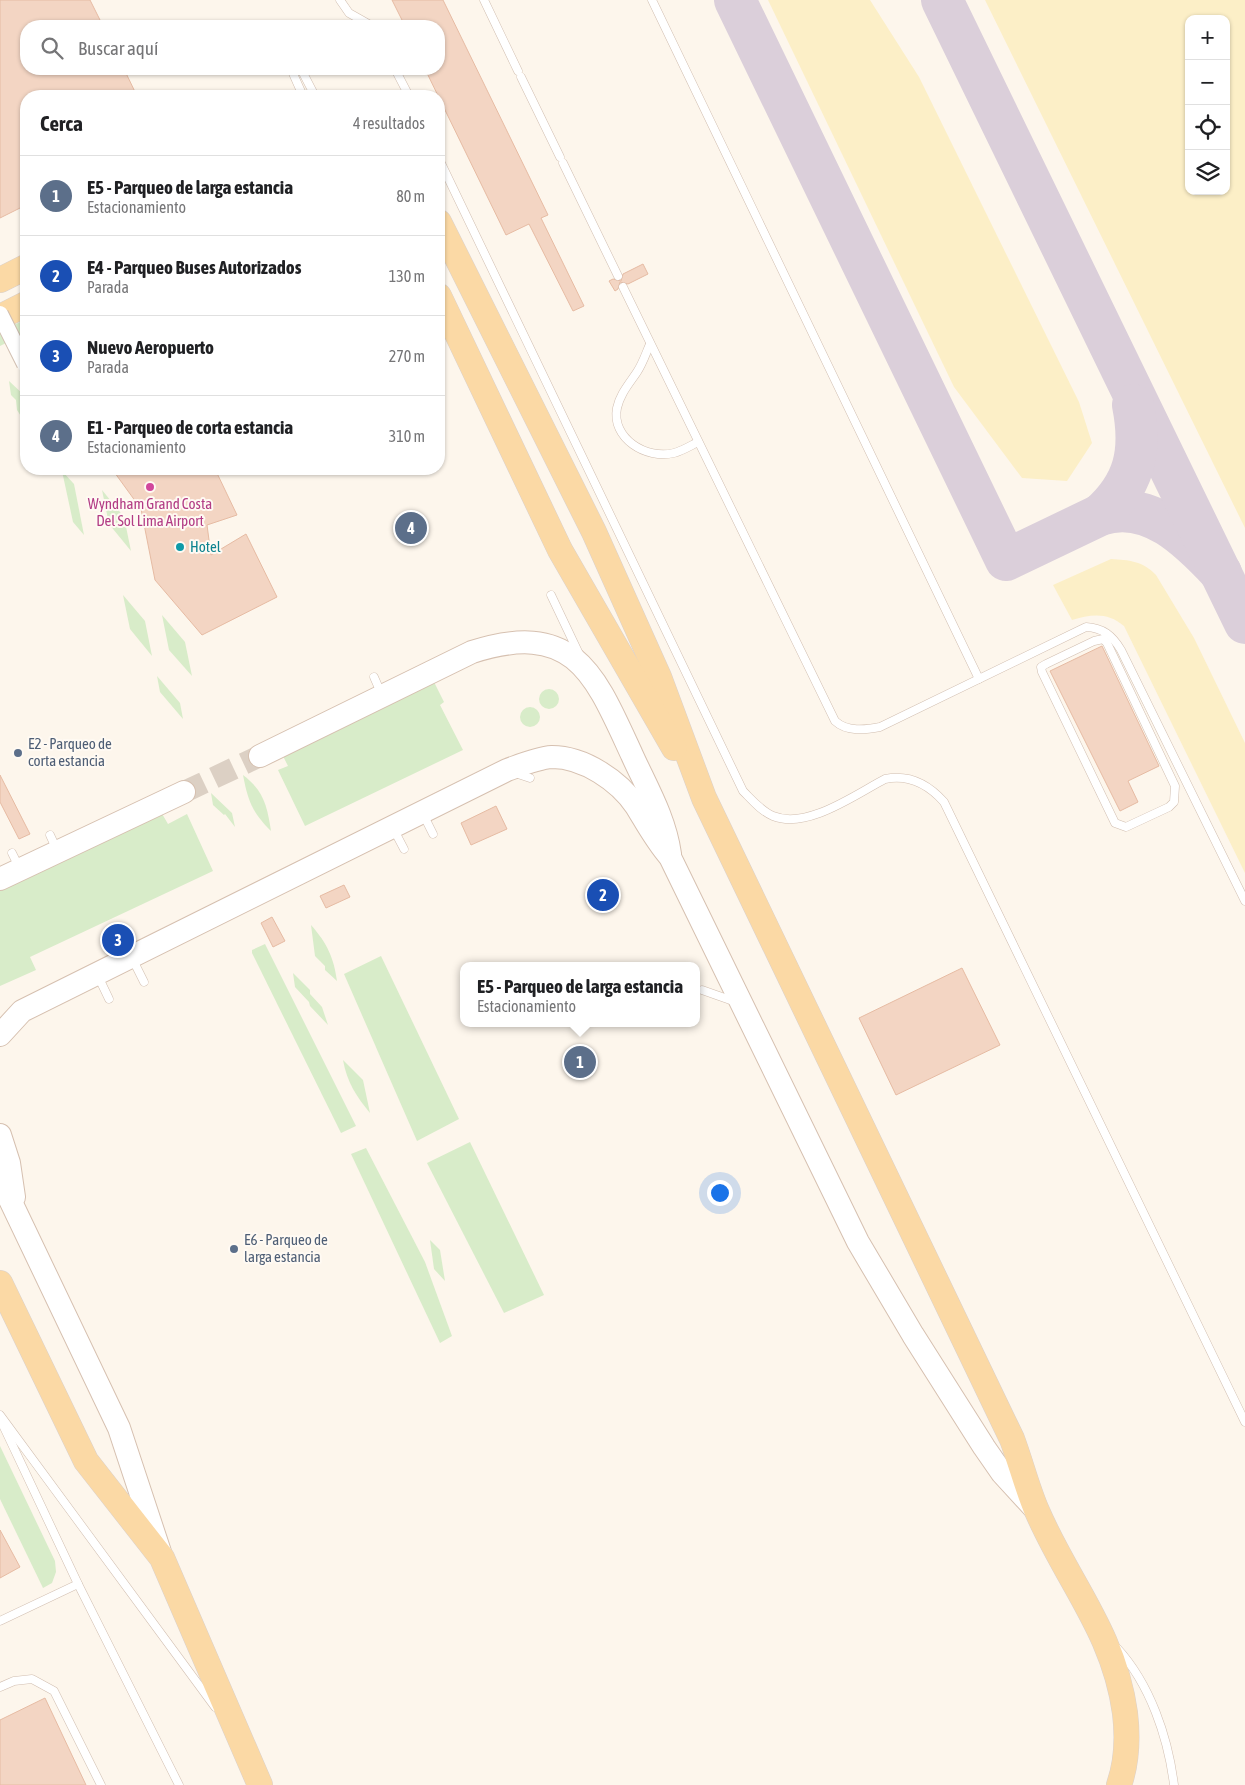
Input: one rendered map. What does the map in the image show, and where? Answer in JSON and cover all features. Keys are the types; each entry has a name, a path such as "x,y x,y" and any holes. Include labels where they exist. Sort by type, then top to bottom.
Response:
{"main road":[{"path":"445,234 594,532 659,677 704,798 1012,1439 1038,1512 1103,1633 1117,1671 1127,1733 1126,1754 1119,1785"},
{"path":"0,280 20,270"},
{"path":"0,316 20,307"},
{"path":"445,309 560,550 639,690 704,798"},
{"path":"260,756 378,686 496,645 522,642 544,645 567,653 587,669 607,700 666,829 670,857"},
{"path":"0,1035 22,1011 507,770 536,760 553,757 578,762 599,772 629,797 655,840 670,857 740,1003 868,1259 913,1335 1002,1474 1038,1512"},
{"path":"0,879 16,861 54,843 184,792"},
{"path":"0,1135 9,1163 17,1215"},
{"path":"0,1179 119,1428 162,1558 260,1785"},
{"path":"0,1283 86,1461 162,1558"}],"street":[{"path":"0,316 20,356"}],"lane":[{"path":"340,0 349,13 361,20"},
{"path":"484,0 618,276"},
{"path":"652,0 980,679"},
{"path":"293,75 300,90"},
{"path":"304,75 312,90"},
{"path":"398,75 406,90"},
{"path":"445,171 743,791 757,806 774,816 793,819 809,817 885,779 898,776 925,785 944,802 1245,1422"},
{"path":"0,271 20,261"},
{"path":"623,287 831,716 839,725 864,730 880,727 1086,627 1097,627 1108,633 1117,642 1245,901"},
{"path":"650,344 638,371 620,398 617,409 618,428 623,436 637,448 664,454 674,453 698,442"},
{"path":"551,595 587,669"},
{"path":"1103,639 1107,643 1145,721 1173,780 1176,794 1174,802 1169,807 1126,827 1120,826 1114,823 1041,667 1094,641 1103,639"},
{"path":"1145,721 1154,717"},
{"path":"507,770 530,778"},
{"path":"422,812 433,834"},
{"path":"392,827 404,849"},
{"path":"131,956 144,982"},
{"path":"97,973 109,998"},
{"path":"702,990 740,1003"},
{"path":"0,1415 242,1745"},
{"path":"0,1419 78,1584 179,1785"},
{"path":"0,1622 78,1584"},
{"path":"1103,1633 1126,1658 1150,1700 1169,1753 1174,1785"},
{"path":"0,1687 14,1681 32,1679 54,1691 101,1785"}],"green space":[{"path":"20,322 20,336 0,346 0,332"},
{"path":"9,381 20,391 20,415 17,410 16,400 11,395"},
{"path":"63,475 66,475 74,484 84,535 73,522"},
{"path":"102,490 124,517 131,551 109,524"},
{"path":"123,595 145,621 152,656 130,629"},
{"path":"162,615 185,642 192,676 169,650"},
{"path":"157,676 180,703 183,719 160,692"},
{"path":"433,680 444,702 440,705 463,750 305,826 278,770 288,766 282,754"},
{"path":"549,689 556,692 559,699 556,706 549,709 542,706 539,699 542,692"},
{"path":"530,707 537,710 540,717 537,724 530,727 523,724 520,717 523,710"},
{"path":"243,775 260,793 268,814 271,831 259,818 252,806"},
{"path":"211,793 232,813 235,827 225,814 213,805"},
{"path":"161,812 168,824 187,814 213,871 30,957 36,970 0,986 0,891"},
{"path":"311,925 329,951 337,981 325,970 325,966 315,956"},
{"path":"265,944 356,1126 341,1133 252,953 252,950"},
{"path":"381,956 459,1119 417,1141 344,974"},
{"path":"293,973 310,990 310,994 322,1007 328,1025 295,987"},
{"path":"343,1060 363,1080 370,1113 360,1101 353,1088"},
{"path":"470,1142 544,1295 504,1313 427,1163"},
{"path":"366,1148 425,1262 452,1336 440,1343 351,1154"},
{"path":"430,1240 440,1250 445,1281 434,1269"},
{"path":"0,1446 55,1561 56,1572 52,1583 43,1588 0,1499"}],"sand":[{"path":"768,0 870,0 919,77 1079,402 1092,443 1067,481 1022,478 954,387"},
{"path":"985,0 1245,0 1245,528"},
{"path":"1111,559 1141,564 1156,575 1194,638 1245,743 1245,873 1124,626 1106,616 1086,616 1072,620 1053,585"}],"building":[{"path":"0,0 90,0 100,20 20,20 20,75 127,75 134,90 20,90 20,208 0,218"},
{"path":"392,0 443,0 548,215 541,218 584,306 573,311 529,224 506,235 445,110 445,90 435,90 428,75 445,75 445,20 402,20"},
{"path":"643,264 648,274 628,284 620,282 618,289 615,291 609,281 613,279 621,281 623,274"},
{"name":"Hotel","path":"116,475 218,475 237,515 207,525 211,555 246,534 277,597 202,635 155,580 141,509"},
{"path":"1102,646 1159,766 1128,781 1138,802 1120,811 1050,671"},
{"path":"0,775 30,834 19,839 0,802"},
{"path":"496,806 507,829 471,845 461,823"},
{"path":"344,885 350,897 326,908 320,896"},
{"path":"272,917 285,941 273,947 261,923"},
{"path":"962,968 1000,1045 896,1095 859,1018"},
{"path":"0,1530 20,1567 0,1578"},
{"path":"45,1698 86,1785 0,1785 0,1720"}],"taxiway":[{"path":"735,0 1006,560 1100,515 1118,511 1135,512 1152,517 1167,525 1196,548 1221,573"},
{"path":"942,0 1245,623"},
{"path":"1100,515 1121,491 1133,466 1137,437 1133,405"}],"tunnel":[{"path":"184,792 260,756"}],"place":[{"name":"Wyndham Grand Costa Del Sol Lima Airport","path":"150,487"},
{"name":"E1 - Parqueo de corta estancia","path":"411,528"},
{"name":"Hotel","path":"180,547"},
{"name":"E2 - Parqueo de corta estancia","path":"18,753"},
{"name":"E4 - Parqueo Buses Autorizados","path":"603,895"},
{"name":"Nuevo Aeropuerto","path":"118,940"},
{"name":"E5 - Parqueo de larga estancia","path":"580,1062"},
{"name":"E6 - Parqueo de larga estancia","path":"234,1249"}]}
